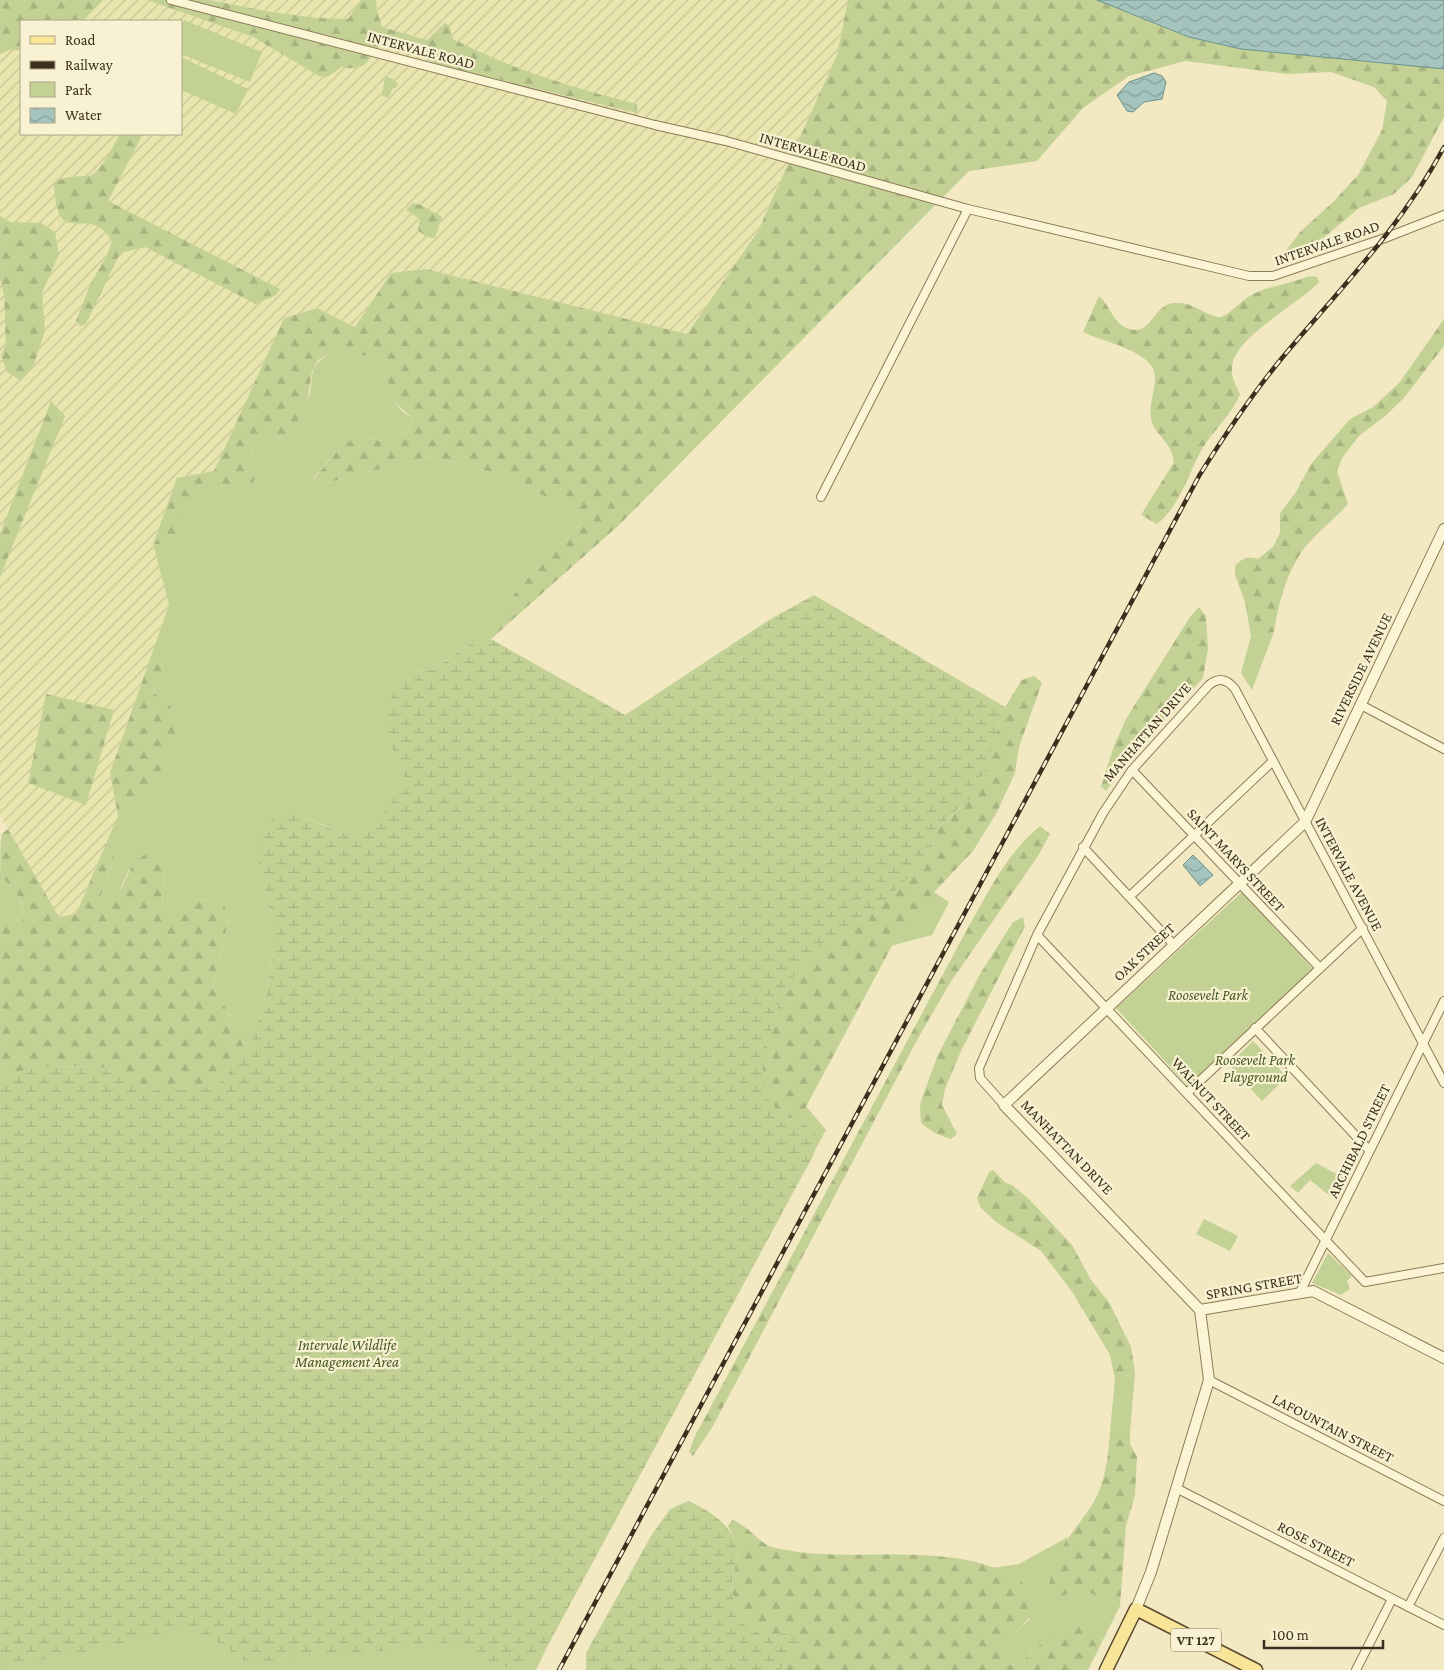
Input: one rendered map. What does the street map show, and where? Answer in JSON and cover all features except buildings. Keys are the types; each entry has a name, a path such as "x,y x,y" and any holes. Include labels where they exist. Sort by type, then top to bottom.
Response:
{"main road":[{"path":"1106,1670 1136,1609"},
{"name":"VT 127","path":"1136,1609 1256,1670"}],"street":[{"name":"INTERVALE ROAD","path":"171,0 699,134 968,209 1249,276 1274,276 1385,238 1444,214"},
{"path":"820,497 968,209"},
{"name":"RIVERSIDE AVENUE","path":"1305,822 1444,529"},
{"name":"MANHATTAN DRIVE","path":"1200,1310 982,1082 979,1075 980,1068 1037,934 1110,800 1132,770 1209,685 1218,680 1225,680"},
{"name":"INTERVALE AVENUE","path":"1225,680 1235,689 1444,1083"},
{"path":"1361,705 1444,749"},
{"path":"1129,897 1273,761"},
{"name":"SAINT MARYS STREET","path":"1132,770 1320,968"},
{"name":"OAK STREET","path":"1004,1105 1305,822"},
{"path":"1083,847 1174,944"},
{"path":"1187,1093 1363,928"},
{"name":"WALNUT STREET","path":"1037,934 1364,1282 1444,1268"},
{"name":"ARCHIBALD STREET","path":"1299,1294 1444,1001"},
{"path":"1255,1028 1369,1150"},
{"name":"SPRING STREET","path":"1200,1310 1313,1291 1444,1358"},
{"path":"1136,1609 1151,1572 1209,1380 1200,1310"},
{"name":"LAFOUNTAIN STREET","path":"1209,1380 1444,1501"},
{"name":"ROSE STREET","path":"1176,1488 1444,1625"},
{"path":"1408,1607 1444,1538"},
{"path":"1356,1670 1392,1599"}],"shaded area":[{"path":"0,0 848,0 837,55 758,231 687,334 426,269 391,273 355,327 317,308 284,318 214,471 177,478 153,544 169,605 110,773 118,816 76,914 59,917 0,815"}],"green space":[{"path":"0,0 103,0 84,20 20,20 20,50 9,50 0,54"},
{"path":"147,0 209,0 271,12 317,18 348,19 361,0 376,0 382,27 427,40 445,23 449,25 453,39 475,50 543,77 637,104 637,113 444,66 428,60 423,49 384,40 367,62 358,68 342,67 327,77 319,76 253,37"},
{"path":"848,0 1097,0 1189,37 1241,49 1444,69 1444,117 1412,177 1394,194 1359,208 1308,251 1287,256 1286,251 1300,232 1332,203 1358,175 1382,130 1387,101 1374,87 1331,72 1287,74 1185,61 1129,76 1083,108 1037,161 969,171 619,525 491,639 505,607 516,592 541,563 580,525 578,511 490,472 430,456 319,485 313,479 344,443 361,437 381,441 407,431 413,419 390,398 387,370 379,358 334,351 318,360 312,372 307,403 294,428 282,437 266,439 252,447 250,459 257,473 253,483 205,489 188,505 176,536 166,544 153,544 177,478 214,471 284,318 317,308 355,327 391,273 426,269 687,334 758,231 837,55"},
{"path":"184,20 262,52 250,82 182,54 182,24"},
{"path":"182,57 248,89 236,114 182,90"},
{"path":"385,76 398,83 388,98 382,96"},
{"path":"119,135 142,135 108,201 280,289 276,295 256,304 145,247 120,253 86,324 80,326 76,321 91,283 107,255 112,241 102,229 93,224 75,224 67,222 61,217 56,205 54,183 66,178 92,175 110,152"},
{"path":"413,203 421,205 442,217 435,238 426,237 418,230 420,219 406,210"},
{"path":"0,216 10,222 41,223 55,232 59,254 42,293 45,330 33,367 20,380 7,372 1,355 6,345 4,295 0,280"},
{"path":"1309,276 1317,277 1319,282 1254,333 1235,356 1232,375 1240,394 1232,409 1201,451 1171,509 1157,524 1141,515 1174,462 1170,448 1157,432 1152,422 1151,405 1155,376 1152,367 1146,360 1126,348 1083,332 1099,296 1118,322 1129,329 1137,330 1146,326 1164,306 1169,304 1184,304 1210,315 1220,317 1255,293"},
{"path":"1444,319 1444,346 1403,399 1359,436 1342,458 1337,471 1348,504 1307,545 1296,560 1284,590 1274,632 1251,636 1245,602 1235,575 1235,566 1245,558 1258,559 1273,547 1280,533 1280,513 1296,492 1311,464 1350,419 1373,407 1400,382"},
{"name":"Intervale Wildlife Management Area","path":"334,351 379,358 387,370 391,398 402,411 413,419 407,431 381,441 361,437 344,443 313,478 319,485 430,456 490,472 578,511 580,525 541,563 516,592 505,607 491,639 467,645 433,670 411,671 385,737 397,758 403,777 906,874 949,902 932,935 838,960 777,1072 826,1130 536,1670 0,1670 0,1139 236,1025 213,987 230,915 204,899 186,911 171,912 163,906 162,890 167,861 129,870 117,896 104,905 100,897 114,859 115,846 108,839 118,816 138,808 168,703 154,693 163,666 157,659 150,659 169,605 153,544 166,544 176,536 188,505 205,489 253,482 257,473 250,459 252,447 266,439 282,437 296,420 307,402 314,368 324,357","holes":["293,813 334,829 248,1054 264,1003 273,953 273,923 259,864"]},
{"path":"51,401 65,416 0,577 0,534"},
{"name":"Intervale Wildlife Management Area","path":"814,595 1005,707 985,770 970,798 938,828 921,864 879,907 821,944 794,976 779,1004 762,1064 768,1099 780,1114 799,1120 815,1132 816,1141 813,1156 549,1643 539,1655 515,1670 496,1664 457,1645 432,1641 383,1651 307,1654 264,1662 244,1660 213,1639 179,1629 75,1655 0,1666 0,1076 39,1067 99,1066 151,1091 214,1088 246,1056 264,1003 273,953 273,923 259,864 263,833 275,814 293,813 350,836 367,834 395,797 403,777 397,758 385,737 387,708 395,689 411,671 433,670 467,645 491,639 625,715 769,620"},
{"path":"1199,607 1206,616 1208,649 1203,678 1140,747 1106,791 1101,786 1114,746 1126,719 1190,617"},
{"path":"1274,632 1252,690 1241,673 1251,636"},
{"path":"150,659 157,659 163,666 154,693 168,703 179,722 159,775 138,809 118,816 110,773"},
{"path":"1034,676 1042,683 1019,747 1015,773 996,814 973,851 903,925 799,1120 780,1114 769,1099 762,1064 779,1004 794,976 821,944 879,907 921,864 938,828 959,809 985,770 1005,707 1022,680"},
{"path":"46,694 114,710 86,805 28,783"},
{"path":"1040,826 1050,834 1038,856 950,983 917,1040 713,1426 693,1456 689,1452 695,1436 992,884 1018,847"},
{"path":"8,829 59,917 76,914 108,839 115,846 114,859 100,897 104,905 117,895 134,864 145,855 154,851 167,861 162,890 163,906 169,910 179,911 188,909 203,900 219,897 230,915 213,987 236,1025 246,1056 214,1089 151,1091 99,1066 39,1067 0,1076 0,903 10,921 22,922 23,913 20,900 1,873 1,837"},
{"path":"0,868 6,882 19,898 23,912 22,922 10,921 0,903"},
{"name":"Roosevelt Park","path":"1243,891 1313,969 1188,1086 1116,1008"},
{"path":"1023,917 1025,926 961,1051 945,1089 942,1105 957,1134 951,1139 947,1138 921,1123 920,1104 937,1057 980,974 1013,922"},
{"name":"Roosevelt Park Playground","path":"1253,1041 1287,1077 1262,1101 1229,1065"},
{"path":"1316,1163 1346,1179 1335,1200 1310,1180 1298,1193 1290,1186"},
{"path":"993,1170 1006,1183 1012,1185 1028,1198 1072,1245 1091,1280 1109,1302 1131,1347 1135,1373 1115,1379 1110,1355 1073,1293 1041,1251 996,1222 981,1208 977,1198 989,1172"},
{"path":"1204,1219 1238,1236 1230,1251 1196,1234"},
{"path":"1328,1253 1352,1276 1347,1281 1350,1289 1341,1295 1312,1283"},
{"path":"1135,1373 1130,1432 1111,1420 1115,1379"},
{"path":"1111,1420 1130,1432 1130,1444 1137,1457 1135,1495 1126,1526 1120,1606 1083,1590 1057,1597 1050,1591 1053,1565 1066,1541 1091,1507 1101,1487 1107,1458"},
{"path":"688,1501 704,1509 724,1524 739,1546 732,1582 734,1604 744,1624 764,1636 795,1631 800,1638 791,1658 780,1670 586,1670 586,1653 651,1536 670,1509"},
{"path":"732,1520 738,1522 772,1547 802,1552 932,1556 963,1560 993,1567 1020,1581 1027,1589 1035,1607 1027,1620 1012,1635 1004,1647 1001,1654 1008,1664 1019,1665 1046,1640 1071,1626 1085,1628 1103,1640 1088,1670 780,1670 791,1658 794,1631 764,1636 744,1624 734,1604 732,1582 739,1546 728,1526"},
{"path":"1068,1537 1049,1580 1057,1596 1083,1590 1120,1606 1103,1640 1080,1626 1032,1651 1019,1665 1008,1664 1001,1654 1005,1641 1030,1619 992,1568 1019,1564"}],"water":[{"path":"1097,0 1441,0 1444,1 1444,69 1241,49 1189,37"},
{"path":"1154,73 1162,76 1166,82 1162,99 1144,102 1133,112 1127,111 1117,95 1129,82"},
{"path":"1193,855 1213,875 1200,886 1183,865"}],"railway":[{"path":"559,1670 1199,476 1263,382 1391,228 1428,175 1444,147"}]}
